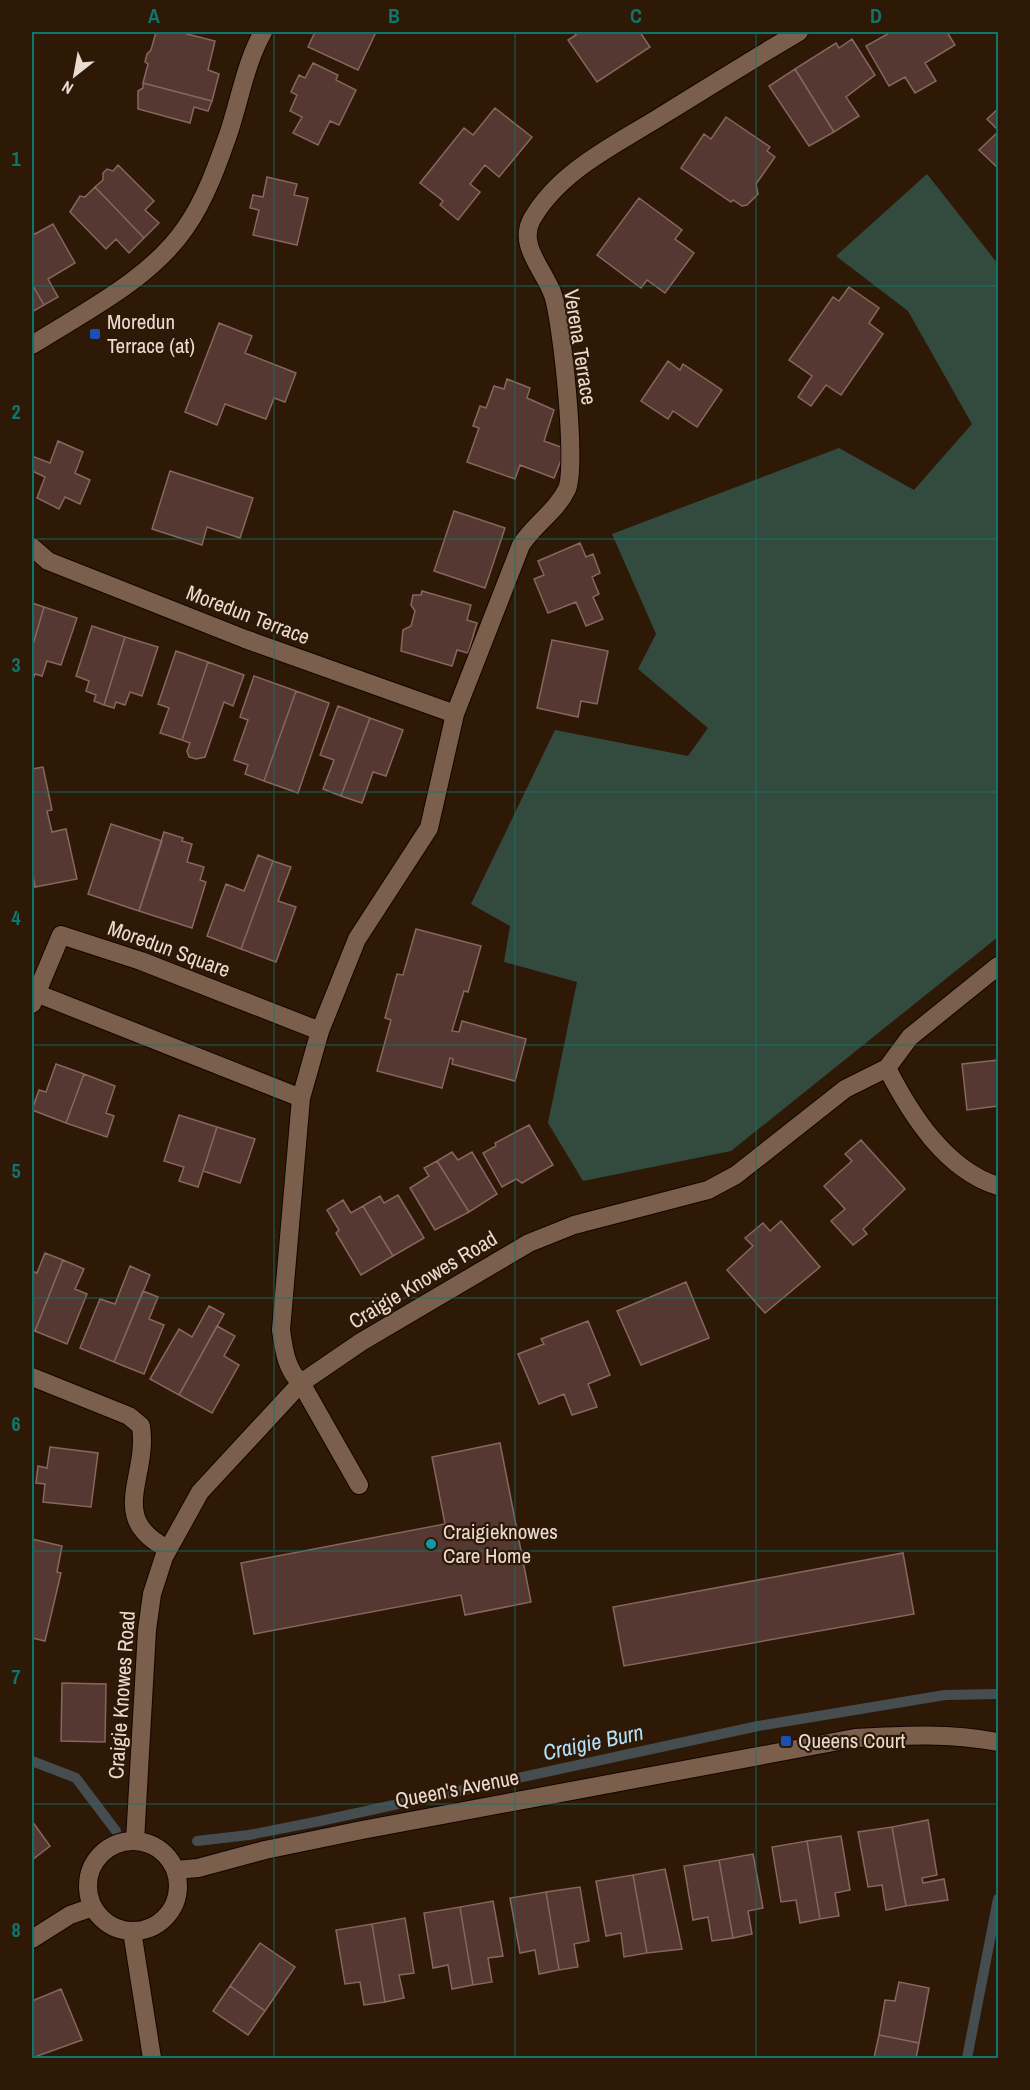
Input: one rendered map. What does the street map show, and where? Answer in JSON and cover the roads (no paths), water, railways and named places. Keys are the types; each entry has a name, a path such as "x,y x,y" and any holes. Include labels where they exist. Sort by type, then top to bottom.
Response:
{"street":[{"path":"32,345 138,278 186,228 211,177 228,134 246,71 263,32"},
{"name":"Verena Terrace","path":"320,1030 357,939 429,828 455,714 521,545 531,529 558,503 567,488 570,475 569,405 553,295 529,245 530,222 545,199 583,166 799,32"},
{"name":"Moredun Terrace","path":"32,547 48,561 168,609 455,714"},
{"name":"Moredun Square","path":"301,1098 34,998 61,934 141,961 320,1030"},
{"name":"Craigie Knowes Road","path":"135,1841 147,1630 152,1594 168,1549 200,1492 301,1383 361,1342 529,1243 574,1225 708,1190 736,1175 845,1089 887,1068 910,1037 999,966"},
{"path":"320,1030 301,1098 281,1330 284,1354 292,1375 301,1383 359,1485"},
{"path":"887,1068 902,1097 938,1144 962,1169 999,1186"},
{"path":"32,1377 129,1416 141,1426 144,1443 133,1508 139,1527 149,1539 168,1549"},
{"name":"Queen's Avenue","path":"176,1870 198,1868 265,1850 373,1828 855,1738 908,1734 960,1735 993,1740"},
{"path":"135,1841 159,1850 176,1870 177,1899 170,1912 160,1923 146,1930 132,1931 109,1924 93,1907 88,1881 99,1857 115,1845 135,1841"},
{"path":"32,1939 70,1915 93,1907"},
{"path":"132,1931 152,2058"}],"waterway":[{"name":"Craigie Burn","path":"197,1841 249,1835 320,1821 758,1726 945,1695 998,1694"},
{"name":"Craigie Burn","path":"32,1761 76,1778 116,1831"},
{"name":"Craigie Burn","path":"967,2058 998,1899"}],"place":[{"name":"Moredun Terrace (at)","path":"95,334"},
{"name":"Craigieknowes Care Home","path":"431,1544"},
{"name":"Queens Court","path":"786,1741"}]}
